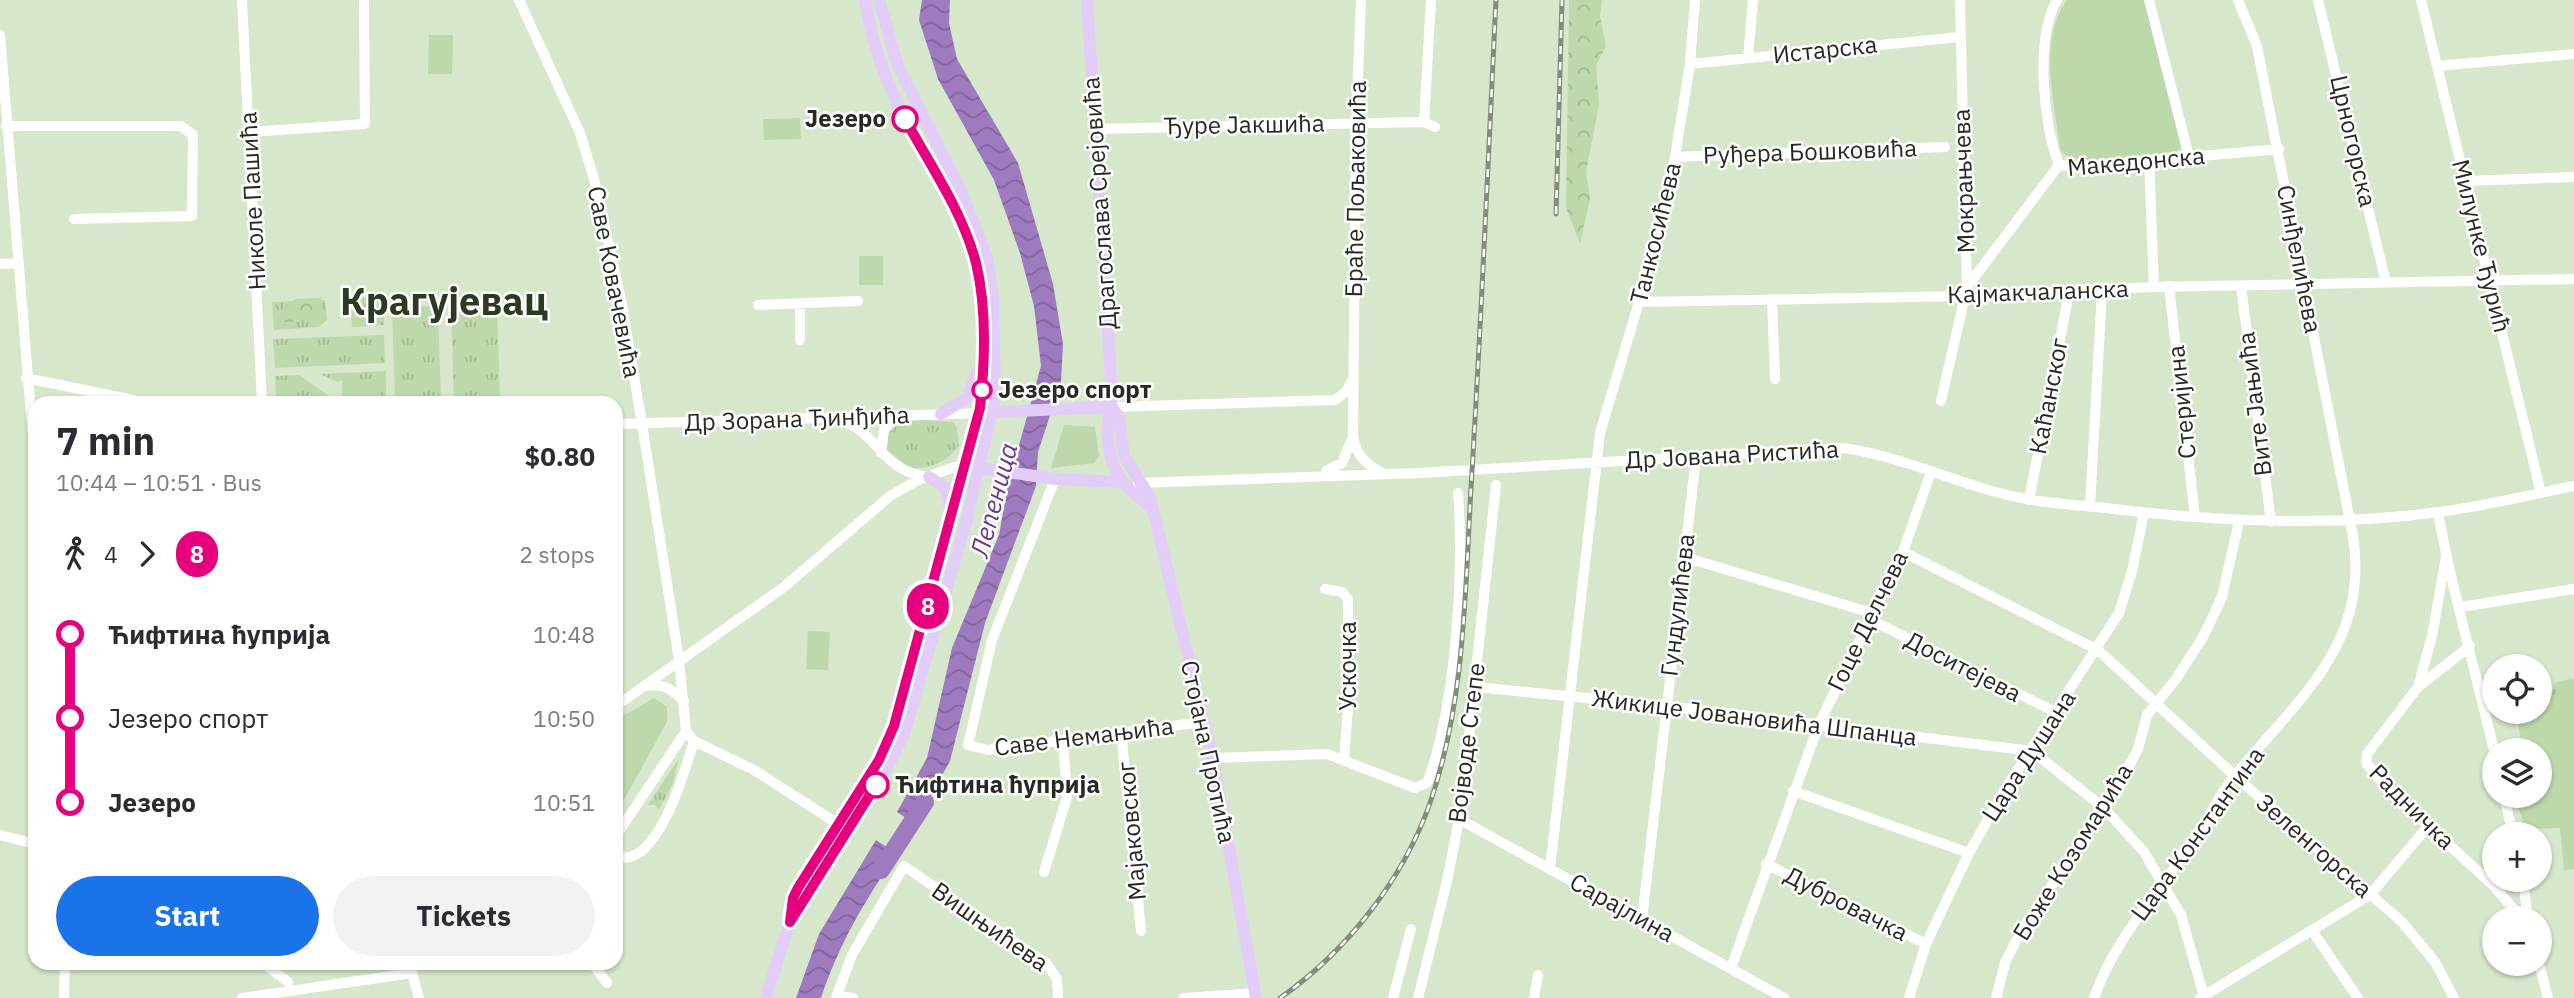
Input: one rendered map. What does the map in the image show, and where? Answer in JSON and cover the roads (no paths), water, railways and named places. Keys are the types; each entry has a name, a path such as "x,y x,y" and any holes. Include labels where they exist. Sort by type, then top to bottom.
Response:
{"main road":[{"path":"790,922 899,746 980,468 993,412 993,298 987,257 961,191 904,78 886,33 880,0"},
{"path":"886,33 887,0"},
{"name":"Драгослава Срејовића","path":"1087,0 1112,407 1108,421 1112,468"},
{"path":"766,998 790,922 793,898 879,760 894,726 952,518 978,413 982,355 979,280 973,253 947,194 892,92 877,54 864,2"},
{"path":"941,414 968,397 982,355"},
{"path":"993,412 1112,407"},
{"name":"Драгослава Срејовића","path":"1112,407 1119,418 1122,450 1128,467 1143,483 1150,497 1151,507"},
{"path":"1093,482 1112,468 1122,450"},
{"name":"Др Јована Ристића","path":"980,468 1051,478 1123,482"},
{"path":"1112,468 1123,482 1151,507"},
{"path":"929,477 945,487 952,518"},
{"name":"Стојана Протића","path":"1151,507 1212,758 1256,995"}],"street":[{"name":"Николе Пашића","path":"242,0 251,132 261,396"},
{"path":"251,132 365,124 364,0"},
{"name":"Саве Ковачевића","path":"519,0 588,156 622,304 679,660 686,731"},
{"name":"Браће Пољаковића","path":"1353,436 1356,123 1361,0"},
{"path":"1424,122 1431,0"},
{"name":"Танкосићева","path":"1550,869 1595,461 1604,415 1639,302 1675,157 1690,64 1695,0"},
{"path":"1748,58 1754,0"},
{"name":"Мокрањчева","path":"1941,401 1967,292 1960,0"},
{"path":"2057,0 2045,29 2042,51 2051,139 2059,165"},
{"path":"2149,0 2189,157"},
{"name":"Синђелићева","path":"2238,0 2257,46 2350,521"},
{"name":"Црногорска","path":"2318,0 2386,283"},
{"name":"Милунке Ђурић","path":"2421,0 2540,493"},
{"path":"0,35 28,397"},
{"name":"Истарска","path":"1690,64 1960,37"},
{"path":"2437,66 2574,54"},
{"name":"Ђуре Јакшића","path":"1095,129 1424,122 1435,127"},
{"path":"6,126 181,126 193,135 195,164 192,216 74,219"},
{"name":"Руђера Бошковића","path":"1675,157 1945,147"},
{"name":"Македонска","path":"1967,292 2059,165 2078,167 2279,149"},
{"path":"2149,160 2154,286"},
{"path":"2466,181 2574,177"},
{"path":"0,264 18,263"},
{"name":"Кајмакчаланска","path":"1639,302 1967,292 2069,293 2154,286 2574,279"},
{"name":"Стеријина","path":"2169,286 2195,517"},
{"name":"Вите Јањића","path":"2241,286 2271,522"},
{"path":"2090,506 2102,290"},
{"name":"Каћанског","path":"2029,500 2069,293"},
{"path":"1772,299 1774,379"},
{"path":"758,305 858,301"},
{"path":"800,304 800,340"},
{"path":"1112,407 1335,400 1349,389 1353,377"},
{"path":"26,378 114,396"},
{"path":"1335,400 1353,418"},
{"name":"Др Зорана Ђинђића","path":"623,424 993,412"},
{"path":"881,454 884,430 898,415"},
{"path":"837,418 864,431 881,454 897,468 929,477"},
{"path":"1353,436 1356,450 1363,461 1385,473"},
{"path":"1314,475 1340,466 1353,436"},
{"name":"Др Јована Ристића","path":"1123,482 1385,473 1844,448 1896,458 1931,472 2029,500 2144,513 2271,522 2350,521 2438,512 2574,486"},
{"name":"Гундулићева","path":"1642,919 1696,458"},
{"path":"623,700 784,587 907,484 965,466 980,468"},
{"name":"Гоце Делчева","path":"1731,968 1766,864 1819,724 1903,552 1931,472"},
{"name":"Саве Немањића","path":"1051,478 992,640 968,743 970,747 988,750 1203,722"},
{"name":"Војводе Степе","path":"1418,998 1443,900 1459,819 1496,485"},
{"name":"Војводе Степе","path":"1344,760 1415,788 1424,786 1430,776 1447,702 1457,624 1458,493"},
{"path":"2438,512 2446,557 2461,607 2491,738"},
{"name":"Цара Душана","path":"1909,998 1926,944 1969,853 2007,786 2098,650 2124,601 2144,513"},
{"name":"Боже Козомарића","path":"1996,998 2006,963 2019,935 2104,808 2138,749 2147,715 2203,637 2222,597 2239,521"},
{"name":"Цара Константина","path":"2094,998 2110,960 2235,776 2315,684 2341,640 2352,609 2354,591 2350,521"},
{"name":"Зеленгорска","path":"1903,552 2098,650 2235,776 2412,932 2435,962 2454,998"},
{"name":"Доситејева","path":"1684,556 1870,616 2057,713"},
{"name":"Радничка","path":"2418,687 2432,636 2446,557"},
{"name":"Ускочка","path":"1325,589 1342,592 1348,599 1349,706 1344,760"},
{"path":"2461,607 2574,589"},
{"name":"Радничка","path":"2470,646 2418,687 2365,759 2375,776 2494,886 2511,906"},
{"path":"640,687 662,685 684,701"},
{"name":"Жикице Јовановића Шпанца","path":"1475,687 1665,706 2032,751"},
{"path":"623,826 686,731 694,741 754,770 838,824"},
{"name":"Мајаковског","path":"1121,732 1141,931"},
{"path":"1044,872 1067,797 1063,740"},
{"path":"623,858 638,852 658,831 679,791 694,741"},
{"path":"2032,751 2065,774 2104,808 2144,852 2181,915 2201,996 2217,990 2370,895 2429,825"},
{"path":"1212,758 1318,753 1344,760"},
{"path":"1793,791 1969,853"},
{"name":"Сарајлина","path":"1459,819 1784,998"},
{"path":"0,835 28,842"},
{"name":"Дубровачка","path":"1766,864 1926,944"},
{"name":"Вишњићева","path":"837,997 860,939 904,866 1047,964 1058,979 1058,998"},
{"path":"1393,998 1411,929"},
{"path":"2313,932 2358,998"},
{"path":"64,998 65,970"},
{"path":"272,970 288,982"},
{"path":"242,998 282,996 402,970"},
{"path":"412,970 419,998"},
{"path":"597,970 607,983"},
{"path":"1534,998 1538,975"},
{"path":"2542,976 2548,998"},
{"path":"2217,990 2228,998"},
{"path":"1184,998 1256,995"},
{"path":"837,997 853,998"}],"water":[{"path":"922,0 950,0 949,23 957,59 1018,163 1053,284 1063,344 1061,382 1038,452 1036,486 985,623 950,761 915,824 897,812 927,758 952,648 999,535 1008,485 1041,366 1034,306 1020,253 994,180 938,79 919,20"},
{"path":"876,840 897,854 854,923 821,998 796,998 819,934"}],"waterway":[{"name":"Лепеница","path":"881,870 925,802"}],"railway":[{"path":"1280,998 1327,959 1370,912 1419,832 1442,765 1457,687 1465,608 1496,0"},
{"path":"1556,214 1562,0"}],"place":[{"name":"Језеро","path":"905,119"},
{"name":"Језеро спорт","path":"982,390"},
{"name":"Ћифтина ћуприја","path":"876,785"}],"district":[{"name":"Крагујевац","path":"444,302"}]}
